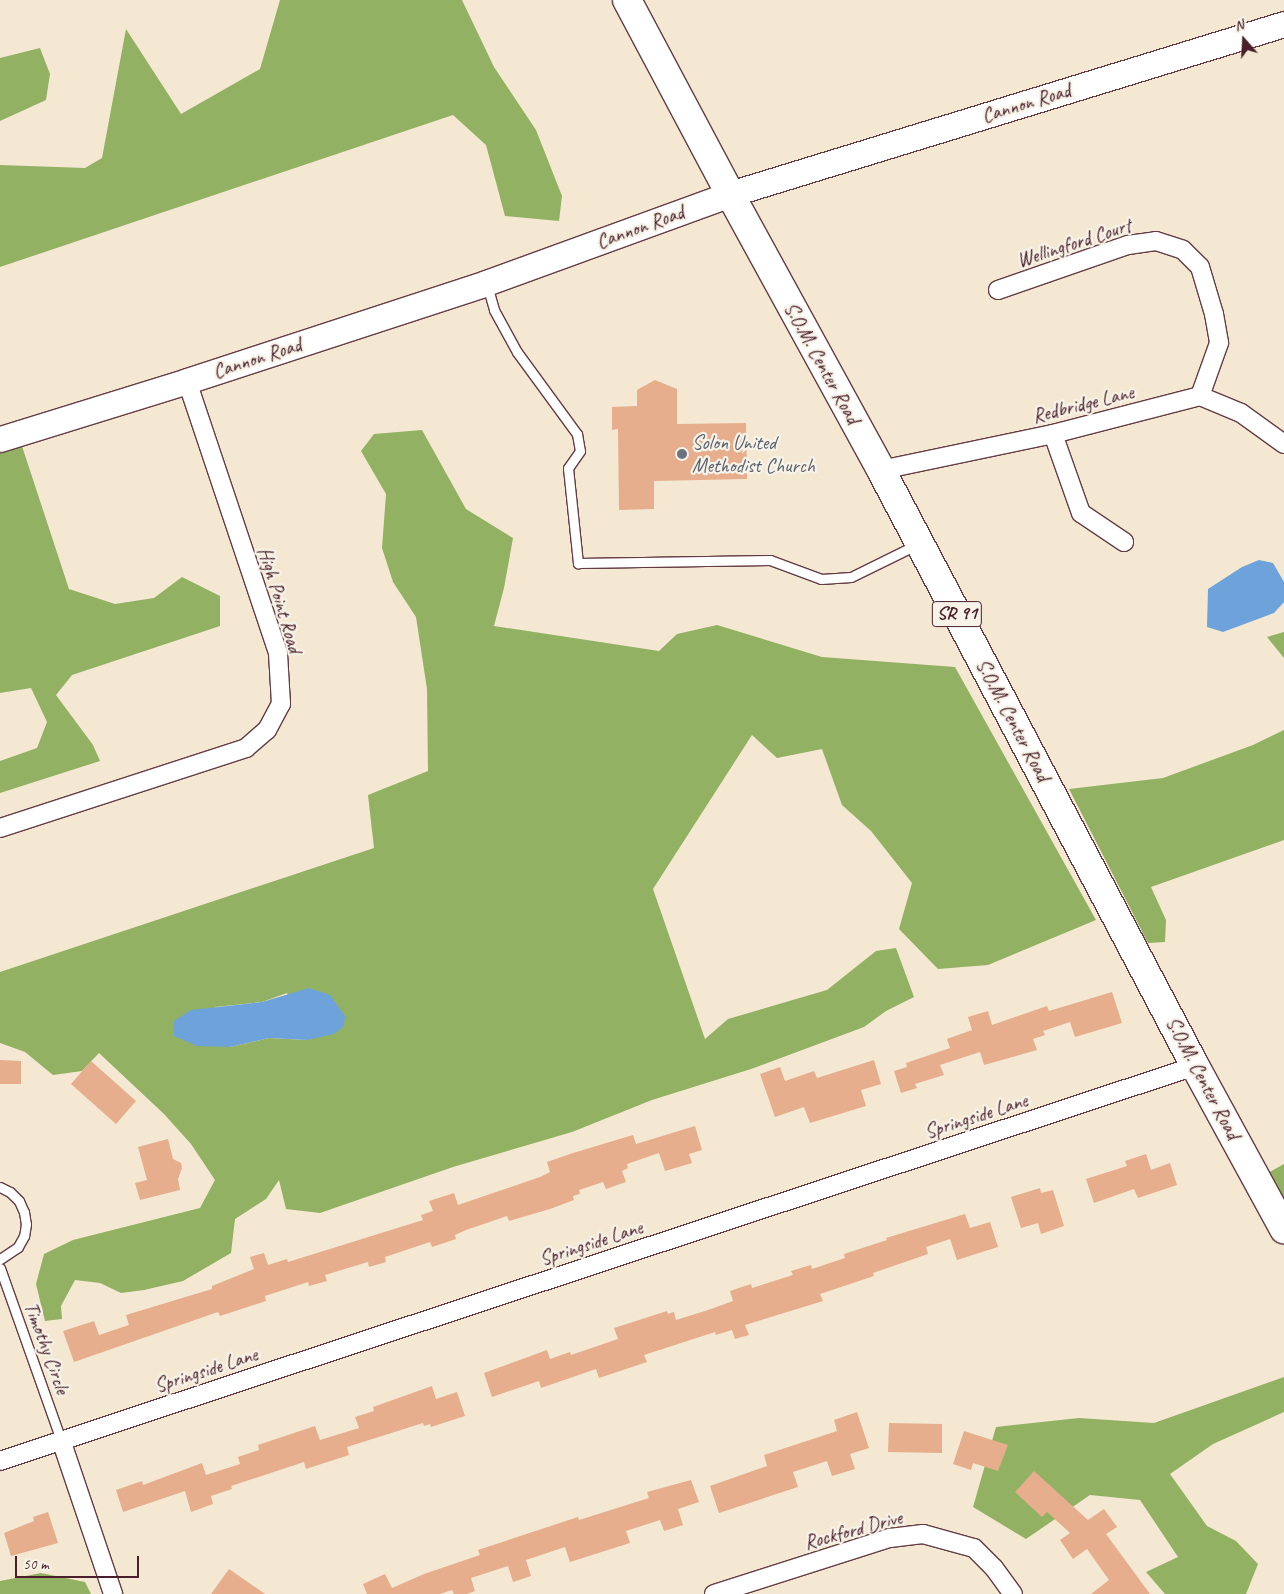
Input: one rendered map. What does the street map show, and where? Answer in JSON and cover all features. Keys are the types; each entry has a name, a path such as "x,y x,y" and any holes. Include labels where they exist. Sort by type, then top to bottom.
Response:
{"main road":[{"name":"S.O.M. Center Road","path":"628,0 730,194 920,543 1195,1066 1284,1229"},
{"name":"Cannon Road","path":"0,439 187,381 486,282 730,194 1284,24"}],"street":[{"name":"Wellingford Court","path":"998,290 1128,245 1156,241 1183,250 1200,267 1214,314 1219,343 1200,396"},
{"name":"High Point Road","path":"0,828 246,748 267,730 281,704 278,653 187,381"},
{"name":"Redbridge Lane","path":"881,470 1053,434 1200,396"},
{"path":"1200,396 1241,413 1284,444"},
{"path":"1053,434 1081,513 1124,542"},
{"name":"Springside Lane","path":"0,1461 1195,1066"},
{"path":"61,1440 113,1594"},
{"name":"Rockford Drive","path":"714,1594 890,1538 923,1534 974,1548 994,1568 1013,1594"}],"lane":[{"path":"486,282 494,310 517,352 577,434 580,451 568,468 578,563 770,560 821,579 851,577 920,543"},
{"path":"0,1186 19,1201 24,1212 26,1224 24,1236 18,1247 0,1259"},
{"name":"Timothy Circle","path":"0,1268 61,1440"}],"green space":[{"path":"280,0 462,0 494,67 536,130 562,196 559,221 505,216 486,145 453,115 0,267 0,165 85,168 102,158 126,29 181,114 260,69"},
{"path":"40,48 50,74 46,100 0,121 0,58"},
{"path":"422,430 466,509 513,538 504,588 494,626 659,651 677,634 717,625 822,657 955,667 1096,920 988,965 938,969 899,929 912,883 871,831 842,805 822,749 777,758 752,735 653,889 705,1039 728,1019 827,990 876,951 896,948 914,997 886,1011 864,1027 751,1069 652,1100 572,1132 453,1167 320,1213 286,1209 279,1180 266,1199 235,1219 231,1253 183,1281 144,1290 121,1293 100,1283 75,1280 61,1306 62,1319 45,1321 36,1284 44,1254 73,1240 200,1208 215,1180 191,1144 164,1114 99,1053 82,1071 53,1075 25,1052 0,1043 0,972 374,848 368,795 428,771 427,689 416,617 393,582 382,548 386,494 361,451 374,434","holes":["287,993 307,1040 269,1038 230,1047 215,1007 262,1002"]},
{"path":"18,434 69,589 115,604 154,598 182,577 220,596 220,626 72,675 56,695 93,745 100,761 0,793 0,761 37,748 47,722 31,688 0,693 0,439"},
{"path":"1284,632 1284,658 1267,637"},
{"path":"1284,730 1284,840 1151,887 1166,920 1165,942 1148,943 1069,789 1163,778 1253,745"},
{"path":"1284,1164 1284,1229 1257,1179"},
{"path":"1284,1377 1284,1412 1213,1444 1170,1474 1207,1526 1236,1541 1258,1564 1246,1594 1165,1594 1146,1572 1178,1557 1140,1500 1090,1495 1026,1539 973,1507 996,1427 1079,1418 1154,1423"},
{"path":"41,1573 85,1582 91,1594 0,1594 0,1581"}],"water":[{"path":"1259,560 1273,563 1284,582 1284,602 1274,613 1223,632 1207,627 1208,589 1242,567"},
{"path":"309,988 330,995 345,1016 344,1026 334,1034 307,1040 269,1038 230,1047 197,1046 174,1036 174,1021 191,1010 262,1002"}],"building":[{"name":"Solon United Methodist Church","path":"655,380 677,389 677,424 746,423 747,479 654,481 654,509 619,510 618,429 612,430 612,407 637,406 637,390"},
{"path":"1112,992 1122,1023 1075,1037 1070,1022 1043,1031 1045,1035 1033,1039 1037,1050 984,1065 980,1052 940,1065 944,1075 915,1084 917,1088 901,1093 894,1071 907,1067 906,1063 950,1048 947,1039 972,1030 968,1017 988,1011 992,1025 1047,1006 1049,1011"},
{"path":"0,1060 21,1061 21,1084 0,1084"},
{"path":"874,1060 881,1084 861,1090 866,1106 810,1123 804,1107 775,1117 760,1074 780,1067 785,1081 814,1071 817,1078"},
{"path":"91,1061 136,1101 116,1124 71,1084"},
{"path":"695,1126 702,1150 689,1154 692,1163 665,1171 659,1153 627,1164 628,1168 622,1171 626,1182 606,1189 603,1182 579,1190 580,1194 573,1196 574,1200 550,1209 509,1221 507,1216 466,1230 455,1235 456,1239 432,1247 430,1242 385,1257 386,1262 369,1267 368,1262 325,1275 327,1281 309,1286 308,1282 265,1296 266,1301 220,1316 218,1312 74,1362 63,1331 94,1321 99,1335 129,1325 126,1315 212,1289 212,1286 254,1269 250,1257 264,1253 268,1265 287,1259 288,1262 423,1220 421,1215 433,1211 429,1201 454,1193 458,1205 540,1177 550,1172 547,1162 573,1153 633,1135 636,1144"},
{"path":"168,1139 173,1159 181,1163 182,1168 178,1179 180,1190 140,1200 135,1183 147,1180 138,1147"},
{"path":"1146,1154 1151,1170 1170,1163 1177,1185 1138,1198 1134,1189 1094,1203 1086,1179 1127,1166 1125,1161"},
{"path":"1040,1188 1041,1193 1053,1190 1064,1226 1041,1234 1038,1223 1021,1228 1011,1197"},
{"path":"965,1214 970,1228 990,1222 998,1247 957,1260 950,1239 926,1247 928,1254 873,1273 874,1276 820,1294 823,1301 745,1325 749,1335 735,1339 732,1330 716,1335 715,1332 644,1355 647,1362 599,1378 596,1369 541,1388 539,1381 492,1397 484,1373 547,1350 550,1359 570,1352 571,1355 618,1339 614,1328 667,1311 668,1314 674,1312 676,1320 708,1310 733,1301 730,1291 751,1284 752,1288 793,1275 791,1271 811,1265 812,1269 845,1258 844,1254 887,1240 886,1238"},
{"path":"432,1386 436,1399 457,1392 465,1416 431,1427 430,1424 424,1426 423,1423 347,1447 349,1455 306,1469 304,1462 231,1486 232,1489 211,1496 213,1504 191,1512 185,1491 123,1512 116,1490 142,1481 143,1485 202,1463 206,1475 240,1464 238,1457 259,1450 258,1445 315,1426 320,1440 359,1428 355,1417 374,1411 373,1407"},
{"path":"857,1412 869,1448 850,1454 855,1469 832,1476 827,1461 793,1472 798,1487 719,1513 710,1486 767,1466 764,1455 837,1431 834,1420"},
{"path":"889,1423 942,1424 942,1453 888,1452"},
{"path":"964,1431 1008,1445 998,1471 973,1463 971,1470 953,1464"},
{"path":"1034,1471 1088,1520 1104,1509 1117,1527 1106,1534 1150,1594 1091,1594 1109,1580 1087,1549 1073,1559 1060,1540 1070,1533 1047,1512 1042,1517 1015,1492"},
{"path":"691,1480 699,1502 678,1509 683,1525 664,1531 660,1520 626,1531 630,1543 570,1562 565,1547 526,1560 531,1576 513,1582 508,1566 471,1578 475,1591 467,1594 454,1594 452,1590 440,1594 367,1594 363,1584 385,1574 392,1588 424,1574 480,1555 478,1550 578,1517 579,1520 649,1498 647,1492"},
{"path":"48,1512 58,1543 11,1556 4,1533 34,1521 33,1517"},
{"path":"229,1569 265,1594 211,1594"}],"place":[{"name":"Solon United Methodist Church","path":"682,454"}]}
